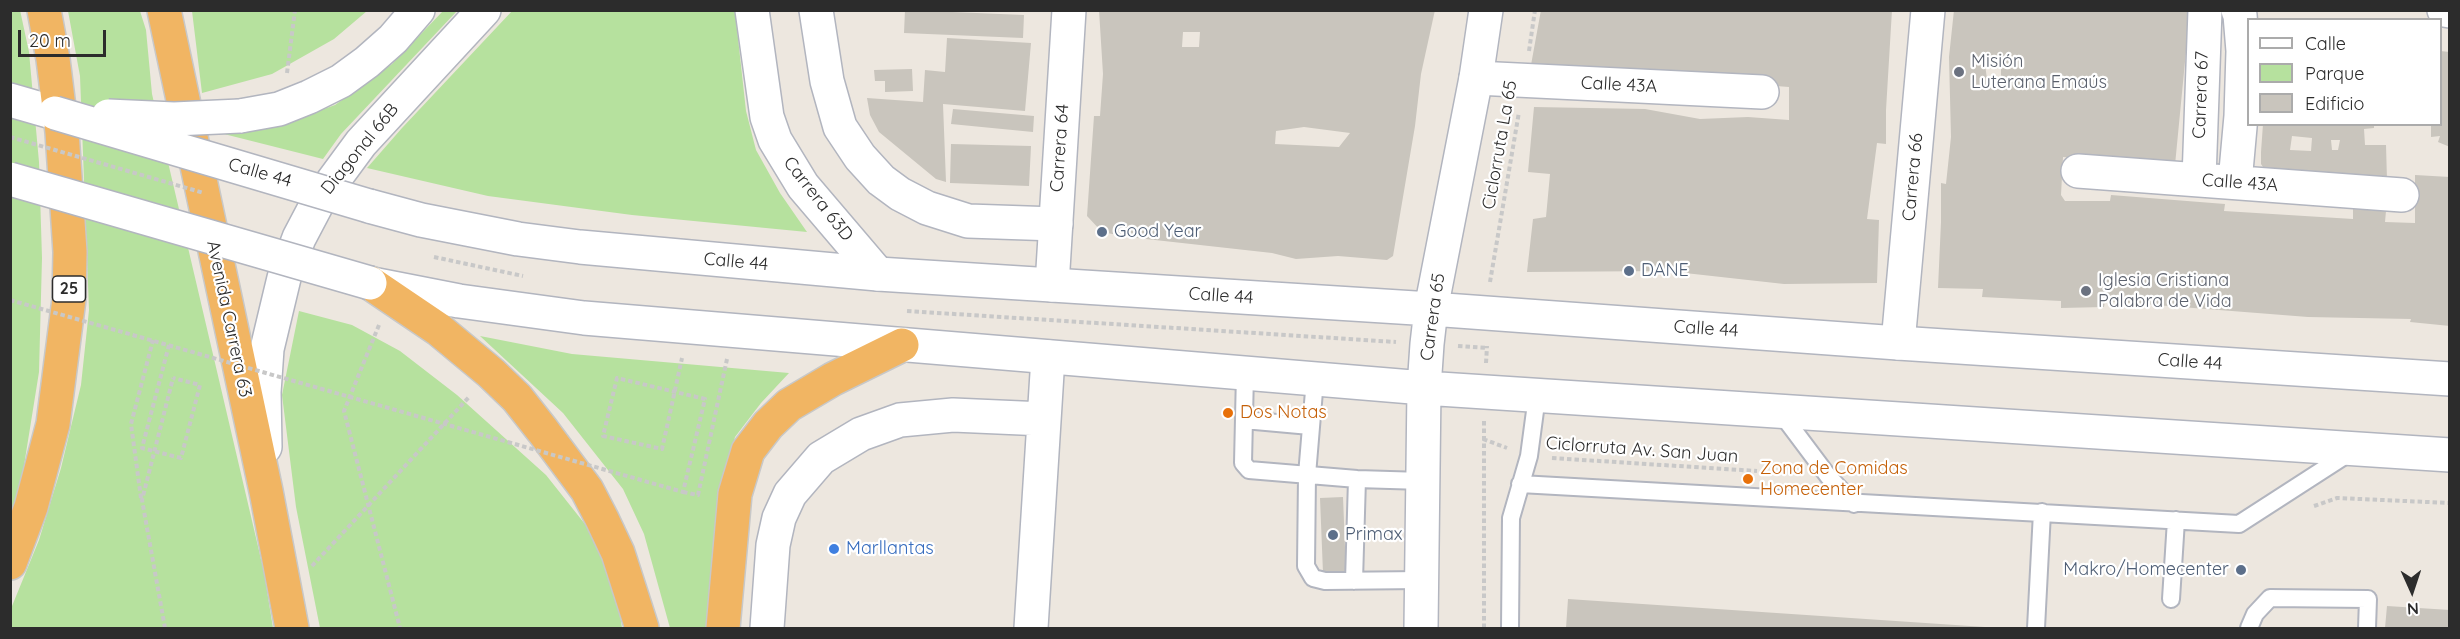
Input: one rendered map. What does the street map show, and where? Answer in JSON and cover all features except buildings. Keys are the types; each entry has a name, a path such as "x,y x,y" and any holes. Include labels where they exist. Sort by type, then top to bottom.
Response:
{"highway":[{"name":"25","path":"10,563 31,507 53,423 69,299 70,252 64,154 53,59 44,10"},
{"name":"Avenida Carrera 63","path":"164,10 266,491 292,628"},
{"path":"370,284 438,329 517,398 587,490 618,553 642,628"},
{"path":"723,628 735,494 748,451 768,425 789,405 833,379 902,345"}],"main road":[{"path":"55,113 174,119 240,116 279,108 309,97 341,81 393,39 418,10"},
{"name":"Diagonal 66B","path":"266,491 264,392 267,349 284,278 299,238 319,200 361,143 484,10"},
{"name":"Carrera 63D","path":"752,10 767,117 775,140 803,186 878,274"},
{"path":"816,10 827,81 840,127 860,157 881,180 900,194 927,208 968,221 1056,224"},
{"name":"Carrera 64","path":"1052,285 1069,10"},
{"name":"Carrera 65","path":"1421,628 1424,388 1431,309 1476,78 1486,10"},
{"name":"Carrera 66","path":"1898,343 1928,10"},
{"name":"Carrera 67","path":"2199,179 2205,10"},
{"path":"2235,182 2241,116 2243,51 2238,10"},
{"path":"2444,10 2450,11"},
{"name":"Calle 43A","path":"1476,78 1762,93"},
{"name":"Calle 44","path":"10,100 421,220 518,239 580,248 878,274 1431,309 1898,343 2450,379"},
{"name":"Calle 43A","path":"2078,171 2402,195"},
{"path":"10,179 370,284 459,301 584,318 1424,388 2450,455"},
{"path":"1031,628 1048,357"},
{"path":"767,628 773,545 779,518 790,494 821,458 861,434 900,420 953,415 1044,418"}],"lane":[{"path":"1245,373 1243,463 1249,470 1357,479 1423,481"},
{"path":"1315,379 1307,475 1306,566 1313,578 1325,581 1422,580"},
{"path":"1510,628 1510,518 1529,456 1538,396"},
{"path":"1780,411 1828,476 1854,504"},
{"path":"1244,420 1310,426"},
{"path":"1520,484 2239,524 2355,449"},
{"path":"1354,581 1357,479"},
{"path":"2036,628 2042,512"},
{"path":"2172,599 2176,520"},
{"path":"2249,628 2254,614 2270,598 2368,599 2367,628"}],"path":[{"path":"287,75 295,10"},
{"name":"Ciclorruta La 65","path":"1489,284 1535,10"},
{"path":"10,137 205,193"},
{"path":"10,300 698,495 727,359"},
{"path":"380,324 344,411 400,628"},
{"path":"153,340 131,424 165,628"},
{"path":"142,500 173,378 200,385 181,458 142,448 169,345"},
{"path":"682,356 670,413 662,449 603,436 617,378 705,399 683,492"},
{"path":"285,594 473,393"},
{"path":"1483,439 1484,628"},
{"name":"Ciclorruta Av. San Juan","path":"1529,456 1768,472"},
{"path":"2274,502 2301,510 2337,498 2450,503"}],"green space":[{"path":"20,10 29,52 39,162 42,258 39,372 22,478 11,513 10,11"},
{"path":"192,10 367,11 334,39 272,74 202,93"},
{"path":"513,10 735,11 746,111 756,150 780,193 807,232 632,215 488,196 367,168"},
{"path":"68,11 140,11 146,30 152,94 264,572 273,628 11,628 10,611 39,540 61,468 81,385 89,310 80,76"},
{"path":"443,11 457,11 341,134 323,159 220,133 285,123 335,105 392,64"},
{"path":"299,311 352,325 400,351 457,395 546,475 596,538 620,614 622,628 320,628 296,507 282,395"},
{"path":"480,336 572,354 789,373 761,403 735,437 725,476 710,628 670,628 644,534 623,489 563,413"}],"place":[{"name":"Misión Luterana Emaús","path":"1959,72"},
{"name":"Good Year","path":"1102,232"},
{"name":"DANE","path":"1629,271"},
{"name":"Iglesia Cristiana Palabra de Vida","path":"2086,291"},
{"name":"Dos Notas","path":"1228,413"},
{"name":"Zona de Comidas Homecenter","path":"1748,479"},
{"name":"Primax","path":"1333,535"},
{"name":"Marllantas","path":"834,549"},
{"name":"Makro/Homecenter","path":"2241,570"}]}
